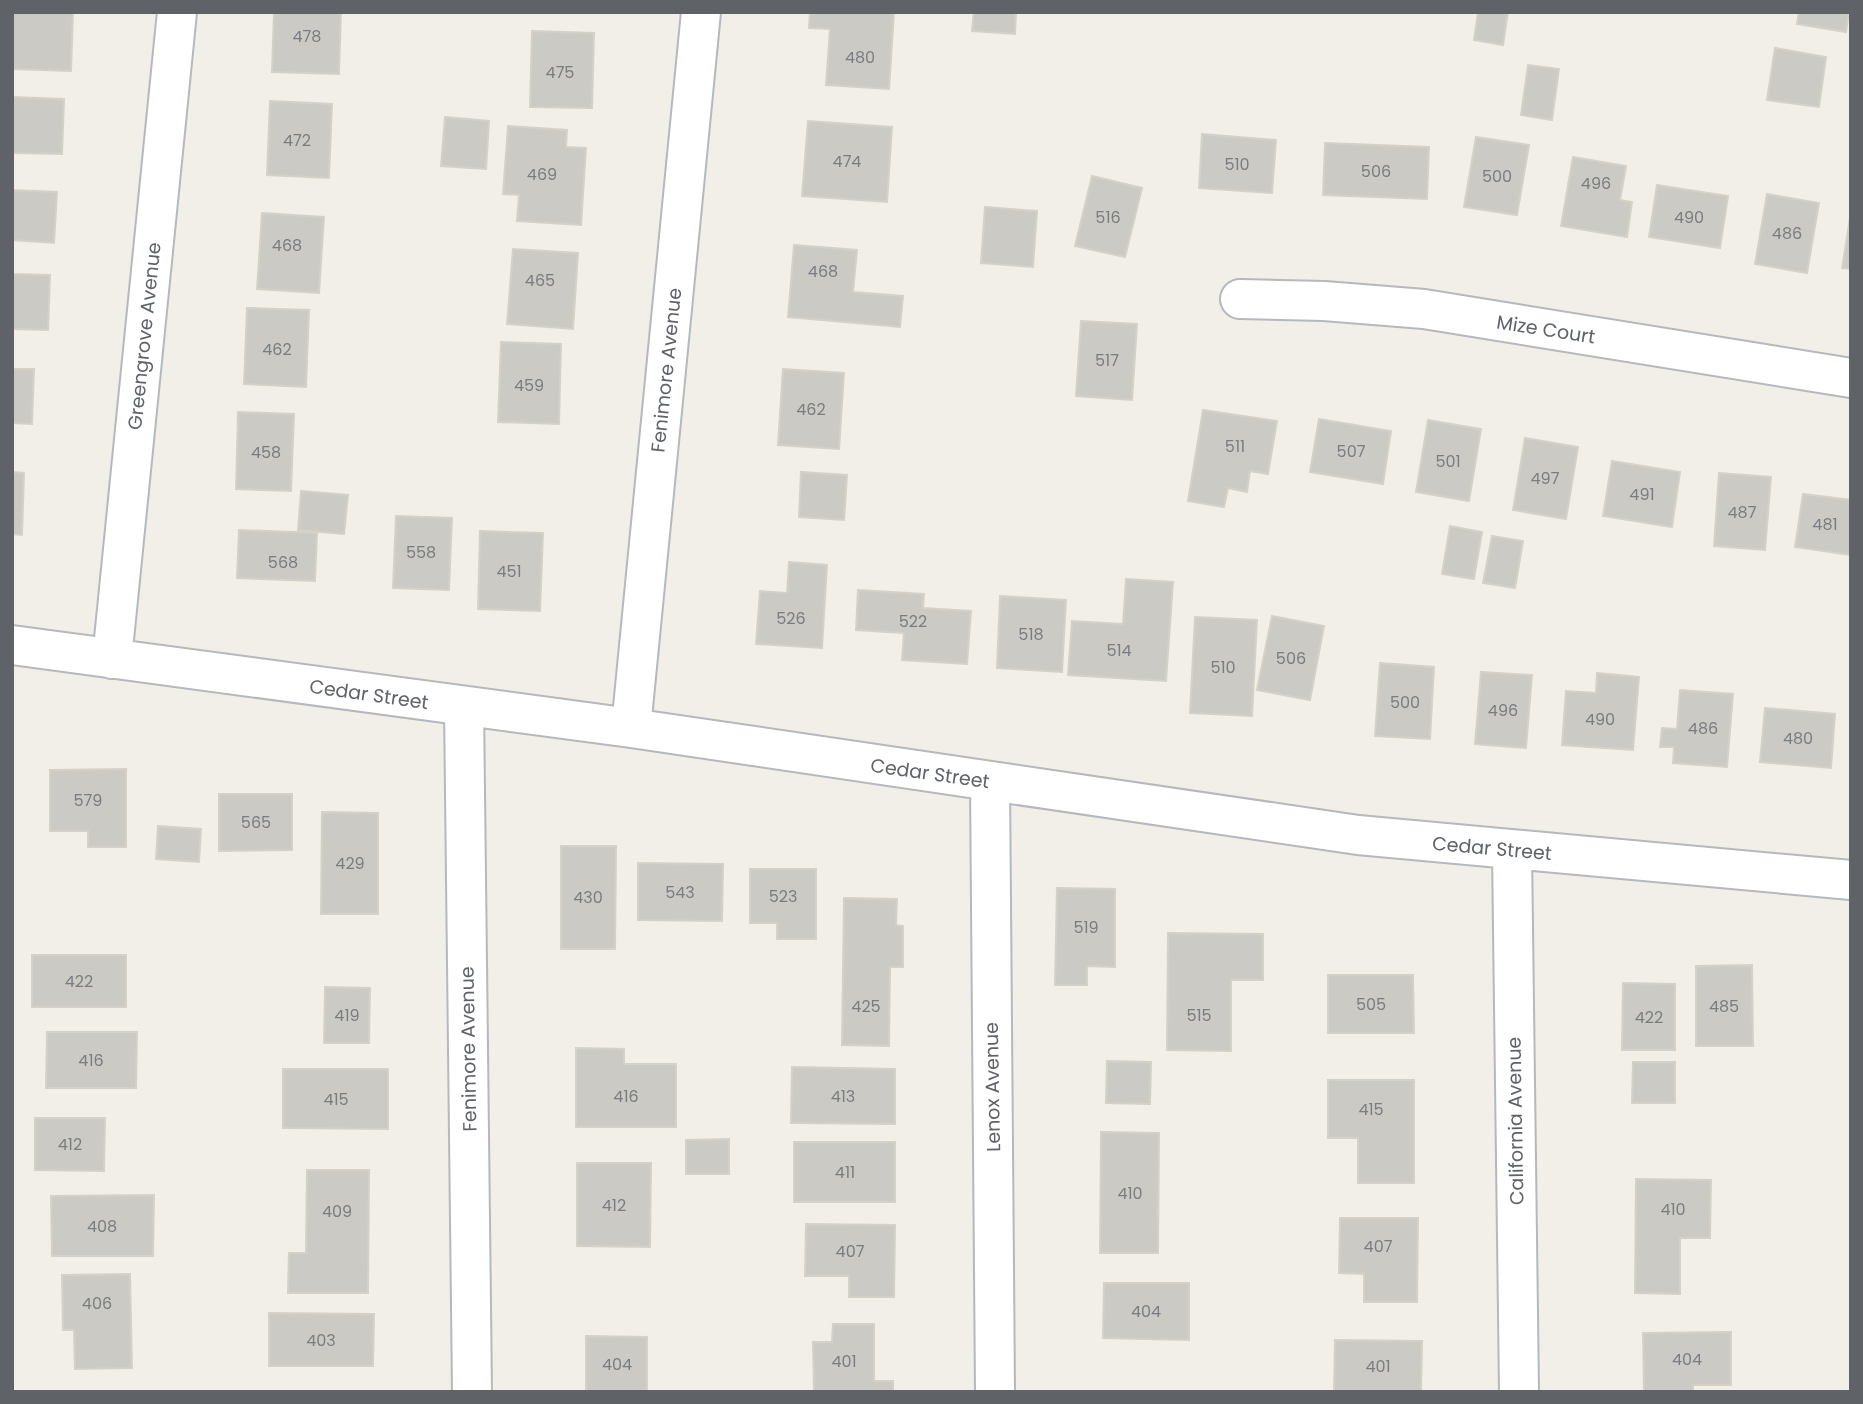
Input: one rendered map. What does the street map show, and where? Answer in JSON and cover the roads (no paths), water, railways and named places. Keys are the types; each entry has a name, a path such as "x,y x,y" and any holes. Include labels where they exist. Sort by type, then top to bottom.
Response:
{"street":[{"name":"Greengrove Avenue","path":"113,659 177,12"},
{"name":"Fenimore Avenue","path":"631,728 701,12"},
{"name":"Mize Court","path":"1240,299 1324,301 1424,309 1851,378"},
{"name":"Cedar Street","path":"12,645 631,728 1358,835 1851,880"},
{"name":"Fenimore Avenue","path":"464,706 472,1392"},
{"name":"Lenox Avenue","path":"990,782 995,1392"},
{"name":"California Avenue","path":"1512,850 1518,1392"}]}
